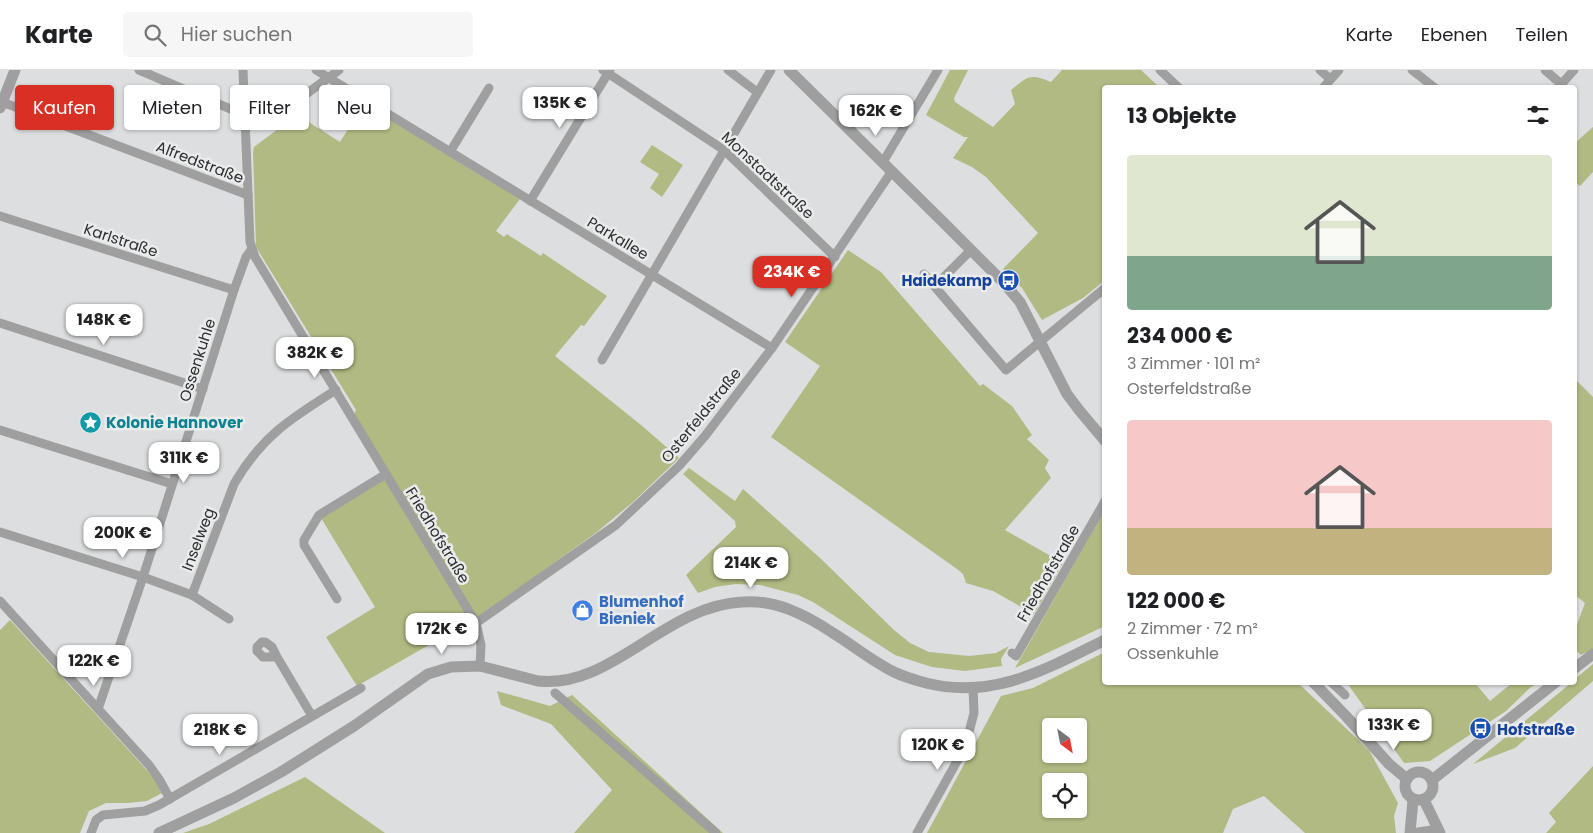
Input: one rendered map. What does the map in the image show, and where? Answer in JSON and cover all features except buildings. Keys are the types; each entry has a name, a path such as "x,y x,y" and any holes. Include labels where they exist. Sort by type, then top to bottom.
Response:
{"street":[{"path":"2,98 15,70"},
{"path":"138,70 230,108"},
{"name":"Friedhofstraße","path":"242,70 243,85"},
{"name":"Parkallee","path":"316,70 772,348"},
{"path":"309,92 339,70"},
{"path":"728,70 757,92"},
{"path":"602,360 771,70"},
{"path":"789,70 971,250 1020,302 1071,400 1102,438"},
{"path":"883,162 938,70"},
{"path":"1160,70 1176,85"},
{"path":"1320,70 1330,79"},
{"path":"1325,85 1339,70"},
{"path":"1412,70 1431,85"},
{"path":"1545,70 1559,85"},
{"path":"1561,85 1574,70"},
{"path":"530,201 607,71"},
{"name":"Monstadtstraße","path":"607,71 724,150 834,257"},
{"path":"450,152 489,88"},
{"name":"Alfredstraße","path":"2,98 248,195"},
{"name":"Friedhofstraße","path":"245,130 250,242 255,257 476,623 481,645 480,666"},
{"name":"Osterfeldstraße","path":"476,623 616,525 679,466 706,436 772,348 892,171"},
{"name":"Karlstraße","path":"0,216 234,290"},
{"name":"Ossenkuhle","path":"98,709 234,290 246,257 252,249"},
{"path":"935,286 971,250"},
{"path":"924,274 1006,370 1102,291"},
{"path":"0,323 203,389"},
{"name":"Inselweg","path":"192,595 234,484 244,468 272,434 292,418 336,390"},
{"path":"0,430 172,484"},
{"path":"336,599 304,545 304,540 319,515 386,474"},
{"name":"Friedhofstraße","path":"1012,653 1016,656 1102,505"},
{"path":"0,532 142,577 192,595 229,619"},
{"path":"0,601 149,765 170,799"},
{"path":"159,833 220,805 281,772 354,726 428,674 451,667 480,666 546,682 584,676 605,666 685,617 706,608 725,603 745,601 787,608 841,637 874,660 902,676 934,685 973,688 994,686 1020,679 1102,641"},
{"path":"1577,666 1593,654"},
{"path":"277,657 312,716"},
{"path":"1316,685 1388,764 1407,779"},
{"path":"1334,685 1345,695"},
{"path":"1432,780 1552,685"},
{"path":"91,833 96,820 103,815 145,810 170,799 361,688"},
{"path":"917,833 965,747 974,714 973,688"},
{"path":"555,693 716,833"},
{"path":"1419,800 1429,798 1434,789 1430,776 1422,772 1413,773 1407,779 1405,784 1406,793 1419,800 1438,833"},
{"path":"1410,833 1419,800"},
{"path":"1418,833 1432,831 1438,833"}],"green space":[{"path":"950,70 968,70 954,98 955,102 993,127 1015,104 1011,90 1030,77 1038,77 1051,82 1062,70 1141,70 1157,85 1102,85 1102,282 1083,298 1042,320 1022,288 1003,269 1038,233 986,177 972,167 953,158 968,137 964,137 926,115"},
{"path":"390,120 520,199 496,231 504,237 507,234 541,256 543,253 607,296 584,326 581,325 555,356 679,458 633,502 597,532 478,617 357,686 326,637 375,607 321,518 391,475 354,414 356,410 256,247 253,152 254,147 277,130 309,130 309,122 319,130 340,142 348,130 390,130"},
{"path":"1593,127 1593,172 1580,186 1577,184 1577,141"},
{"path":"652,145 683,165 662,197 650,188 659,174 640,162"},
{"path":"848,250 881,272 980,386 983,384 1012,406 1032,435 1027,439 1049,460 1045,468 1051,478 1005,530 1063,563 1034,614 993,591 966,583 963,574 957,569 771,437 820,366 785,342"},
{"path":"1577,381 1593,397 1593,649 1581,655 1577,651 1577,625 1585,603 1577,597"},
{"path":"689,468 735,501 743,489 910,643 929,652 969,656 996,653 1009,646 1001,659 1002,666 965,671 932,667 895,655 813,602 798,595 760,585 736,584 715,587 698,593 686,575 736,527 735,521 683,474"},
{"path":"1102,514 1102,627 1015,668"},
{"path":"10,620 144,767 156,781 162,793 147,801 106,803 89,811 80,833 0,833 0,630"},
{"path":"1102,654 1102,685 1300,685 1369,750 1398,803 1394,816 1396,833 1305,833 1264,796 1233,809 1223,833 927,833 1001,696 1033,688"},
{"path":"1593,664 1593,681 1515,748 1473,764 1569,685 1577,685 1577,677"},
{"path":"1348,685 1477,685 1490,701 1510,685 1534,685 1506,711 1430,761 1404,763"},
{"path":"497,691 550,706 572,695 723,833 574,833 612,790 551,724 501,705"},
{"path":"1593,766 1593,833 1546,833 1556,822 1549,813"},
{"path":"305,777 385,833 183,833 209,824"}],"place":[{"name":"Haidekamp","path":"1008,280"},
{"name":"Kolonie Hannover","path":"90,422"},
{"name":"Blumenhof Bieniek","path":"583,610"},
{"name":"Hofstraße","path":"1481,729"}]}
